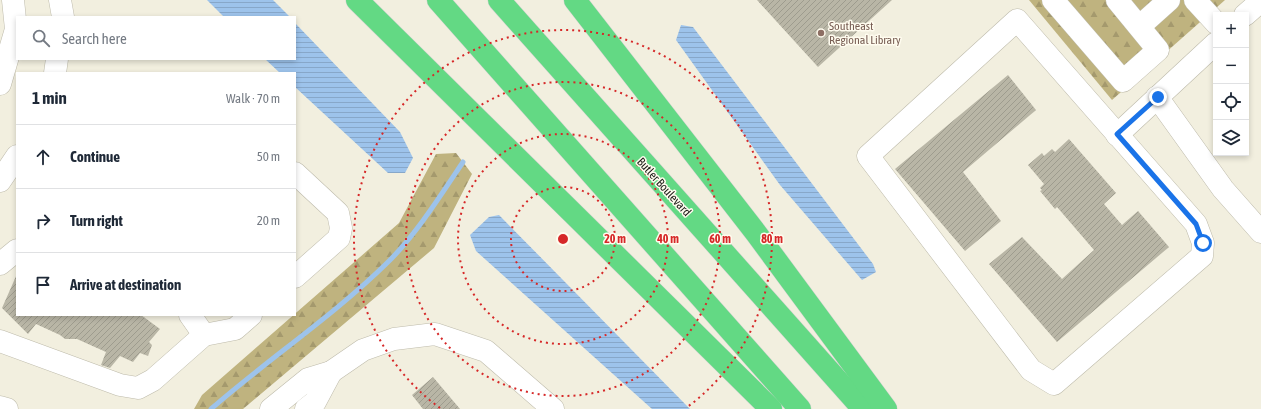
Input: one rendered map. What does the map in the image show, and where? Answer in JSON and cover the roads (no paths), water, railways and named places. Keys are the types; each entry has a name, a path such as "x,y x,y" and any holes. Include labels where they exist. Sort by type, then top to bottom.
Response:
{"highway":[{"path":"357,0 771,409"},
{"path":"438,0 800,409"},
{"name":"Butler Boulevard","path":"499,0 863,409"},
{"path":"575,0 756,233 886,409"}],"street":[{"path":"0,84 16,29 13,0"},
{"path":"60,0 63,16"},
{"path":"1053,0 1123,81 1158,50 1140,26 1117,0"},
{"path":"1140,26 1169,0"},
{"path":"1195,0 1213,20"},
{"path":"1017,20 1117,134 1196,224 1203,243 1202,256 1054,384 1032,370 868,156 1017,20"},
{"path":"1117,134 1213,46"},
{"path":"55,72 57,60"},
{"path":"1158,97 1223,189 1261,232"},
{"path":"0,182 11,154"},
{"path":"296,174 338,213 340,228 339,238 296,276"},
{"path":"0,264 16,251"},
{"path":"191,316 204,335"},
{"path":"0,341 120,385 138,388 153,380 204,335 235,329 251,316"},
{"path":"270,409 308,378 330,372 363,350 394,339 435,334 486,351 553,409"},
{"path":"306,409 315,402 330,372"},
{"path":"0,407 7,409"}],"water":[{"path":"207,0 273,0 289,16 223,16"},
{"path":"296,24 400,132 413,158 405,173 388,173 296,88 296,72 279,72 266,60 296,60"},
{"path":"681,25 693,27 873,264 876,272 862,280 780,185 676,40"},
{"path":"499,215 690,409 652,409 476,251 470,235 489,217"}],"waterway":[{"path":"211,409 344,302 387,263 418,228 463,162"}],"place":[{"name":"Southeast Regional Library","path":"821,33"}]}
